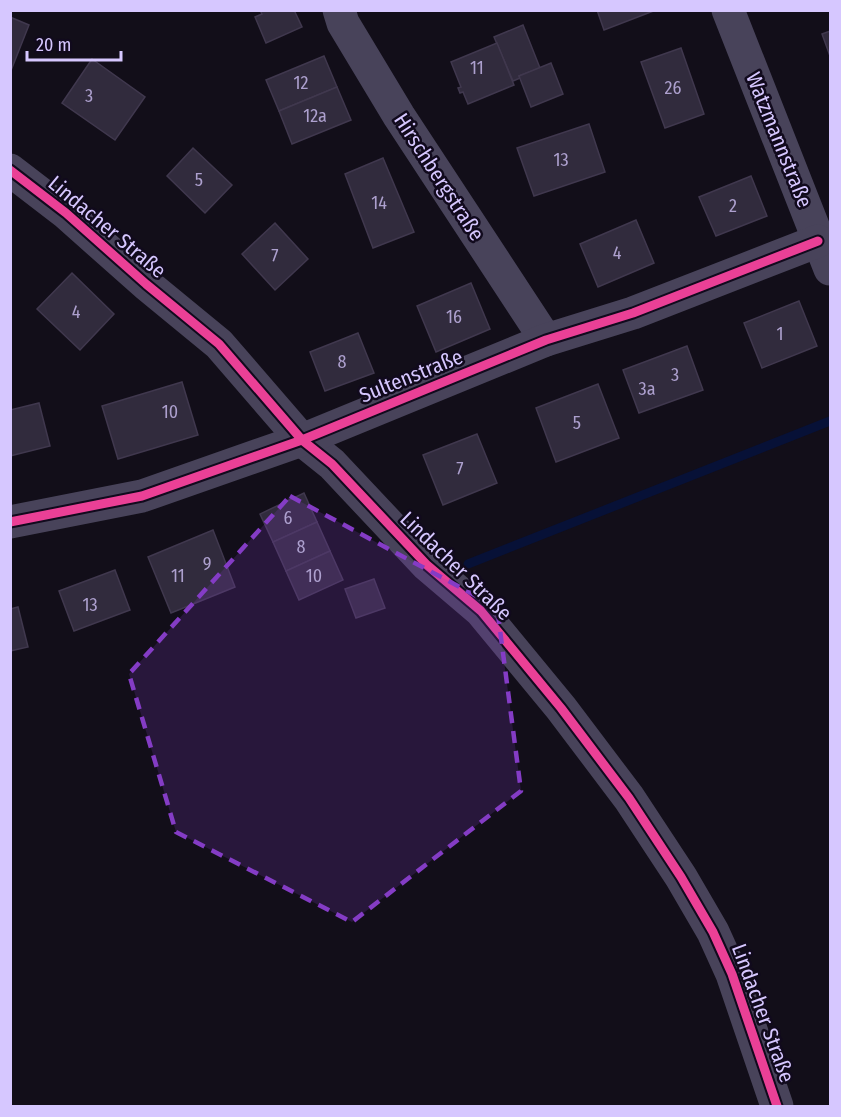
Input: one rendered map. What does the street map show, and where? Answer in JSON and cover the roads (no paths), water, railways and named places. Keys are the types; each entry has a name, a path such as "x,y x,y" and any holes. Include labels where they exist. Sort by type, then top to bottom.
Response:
{"street":[{"name":"Hirschbergstraße","path":"339,10 343,23 399,117 546,340"},
{"name":"Watzmannstraße","path":"728,10 824,255"},
{"name":"Lindacher Straße","path":"10,170 66,213 146,284 219,344 302,440 332,464 427,565 481,610 561,708 628,798 681,878 713,932 732,974 777,1107"},
{"name":"Sultenstraße","path":"10,522 142,496 302,440 546,340 824,255"}],"waterway":[{"path":"468,564 830,421"}]}
